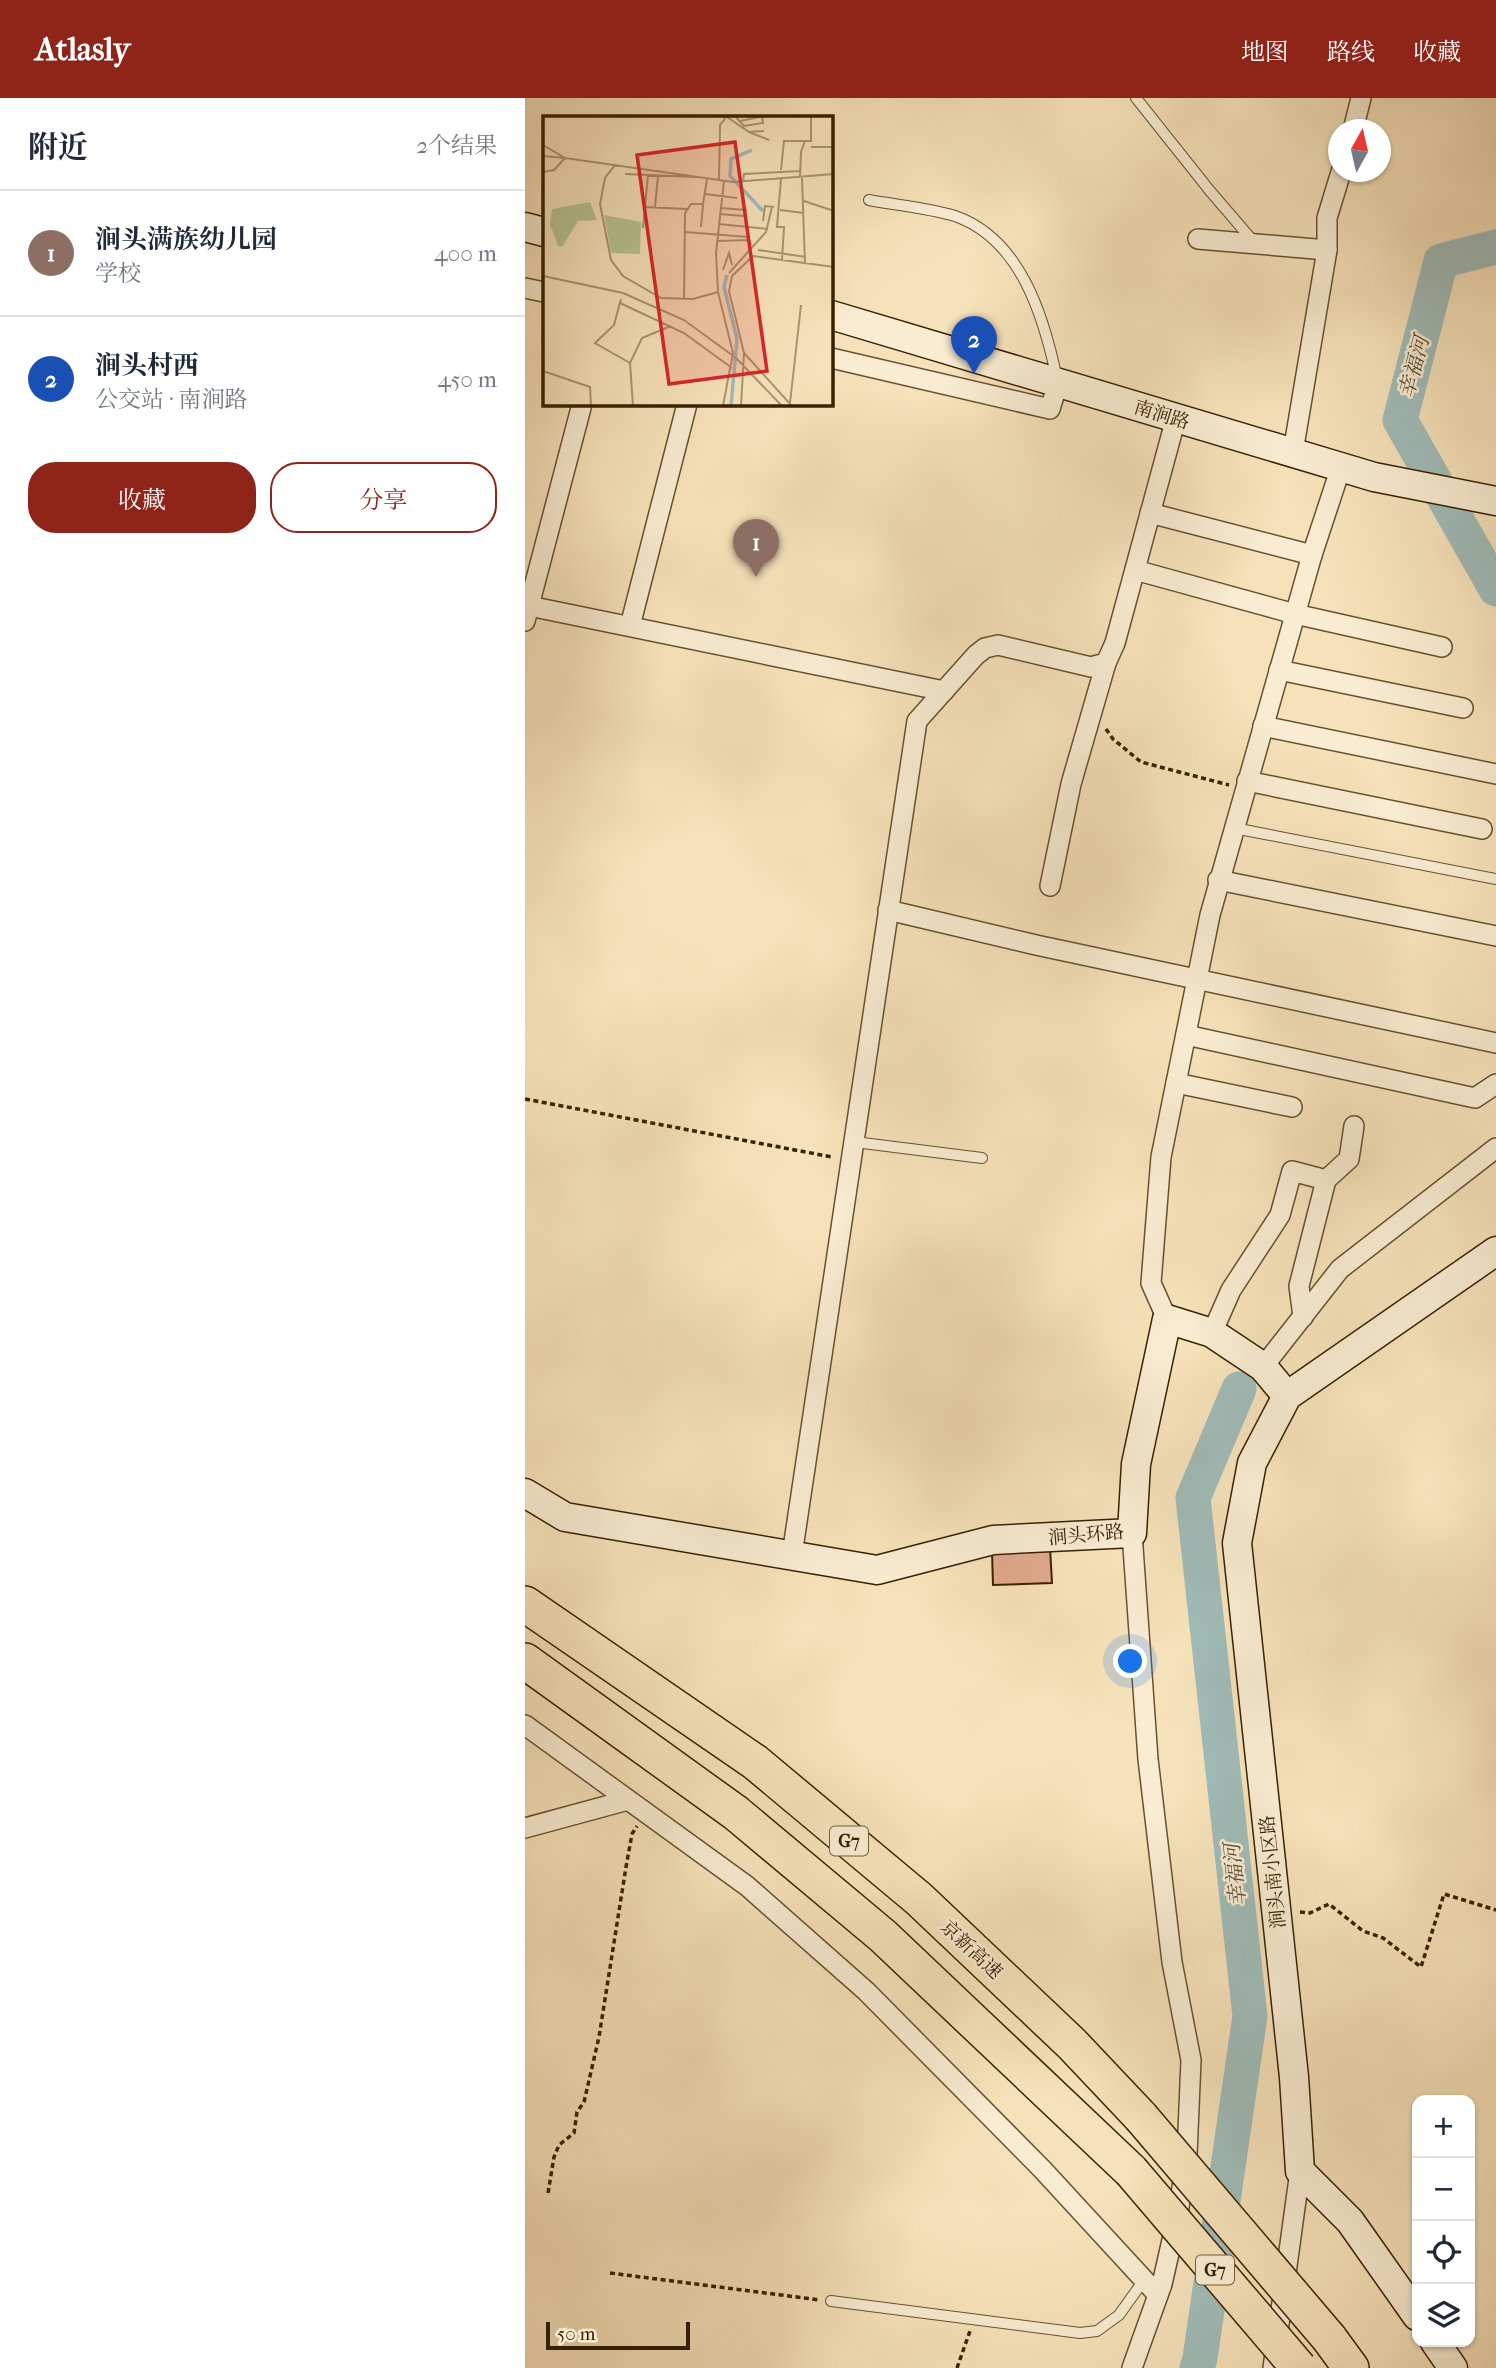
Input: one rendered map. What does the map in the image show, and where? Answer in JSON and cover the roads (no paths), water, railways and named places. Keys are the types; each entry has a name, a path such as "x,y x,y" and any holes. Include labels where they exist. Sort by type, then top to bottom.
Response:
{"highway":[{"name":"京新高速","path":"525,1604 765,1771 919,1899 1072,2044 1141,2117 1329,2338 1351,2368"},
{"name":"G7","path":"525,1661 736,1813 862,1918 1131,2171 1299,2368"}],"street":[{"path":"1356,119 1361,98"},
{"path":"1293,452 1327,250 1327,218 1338,182"},
{"path":"525,227 543,232"},
{"path":"1198,239 1327,250"},
{"path":"525,288 543,292"},
{"name":"南涧路","path":"833,317 1374,477 1496,501"},
{"path":"833,358 1050,409 1058,383"},
{"path":"581,406 527,614 630,626 944,691"},
{"path":"630,626 686,406"},
{"path":"1050,886 1071,784 1106,663 1115,643 1176,418"},
{"path":"1341,467 1312,555 1219,880 1161,1157 1151,1283 1167,1319 1212,1333 1263,1367 1287,1396 1496,1251"},
{"path":"1150,513 1312,555"},
{"path":"1135,570 1295,614 1442,648"},
{"path":"792,1555 917,721 976,654 985,648 998,645 1091,667 1106,663"},
{"path":"1279,670 1463,708"},
{"path":"1263,726 1496,774"},
{"path":"1246,785 1482,829"},
{"path":"1219,880 1496,936"},
{"path":"888,910 1036,945 1496,1043"},
{"path":"1186,1035 1475,1098 1496,1084"},
{"path":"1176,1083 1292,1107"},
{"path":"1303,1317 1299,1286 1326,1180 1349,1158 1354,1126"},
{"path":"1263,1367 1340,1269 1496,1148"},
{"path":"1212,1333 1231,1290 1279,1215 1292,1171 1326,1180"},
{"name":"涧头环路","path":"525,1493 565,1517 877,1570 993,1540 1132,1533 1136,1464 1167,1319"},
{"name":"涧头南小区路","path":"1287,1396 1252,1463 1237,1543 1294,2077 1300,2171"},
{"path":"1132,1533 1148,1759 1172,1962 1191,2060 1187,2155 1178,2214 1158,2295 1132,2368"},
{"path":"525,1725 747,1886 866,1991 1042,2169 1158,2295"},
{"path":"525,1828 628,1800"},
{"path":"1300,2171 1350,2221 1412,2309"},
{"path":"1273,2368 1300,2171"},
{"path":"1438,2347 1453,2368"}],"lane":[{"path":"1136,98 1257,245"},
{"path":"869,201 955,216 986,232 1009,254 1031,292 1050,342 1058,383"},
{"path":"1234,827 1496,879"},
{"path":"854,1151 982,1158"},
{"path":"831,2301 1080,2333 1097,2331 1119,2315 1144,2280"}],"waterway":[{"name":"幸福河","path":"1496,247 1441,261 1400,420 1496,589"},
{"name":"幸福河","path":"1197,2368 1250,2016 1193,1498 1239,1389"}],"place":[{"name":"涧头村西","path":"974,374"},
{"name":"涧头满族幼儿园","path":"756,577"}]}
